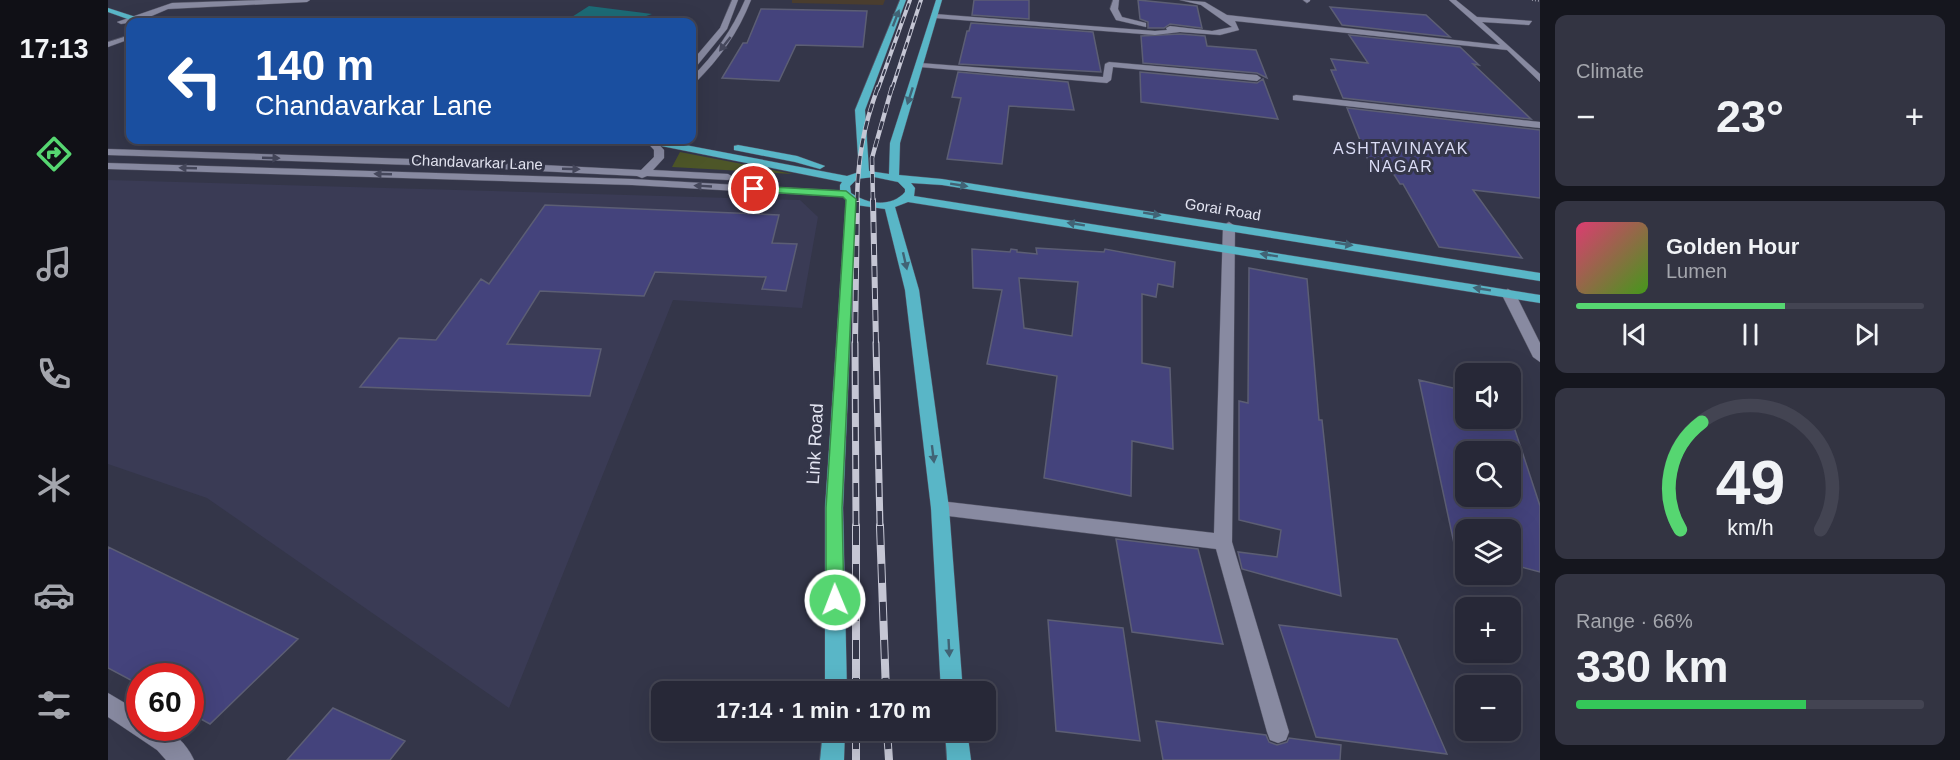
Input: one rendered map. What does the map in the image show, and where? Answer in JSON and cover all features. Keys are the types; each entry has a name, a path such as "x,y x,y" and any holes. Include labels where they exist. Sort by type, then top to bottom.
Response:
{"main road":[{"name":"Link Road","path":"836,681 834,508 851,185 860,110 903,0"},
{"path":"907,198 910,188 897,178 895,143 939,0"},
{"path":"108,10 131,18"},
{"path":"108,19 126,24"},
{"path":"696,140 797,159 851,185 868,205 889,205 907,198 1540,299"},
{"path":"666,144 851,185"},
{"name":"Gorai Road","path":"851,185 897,178 953,184 1540,277"},
{"path":"889,205 912,290 940,508 951,681"},
{"path":"832,760 833,741"},
{"path":"957,741 959,760"}],"street":[{"path":"146,18 183,0"},
{"path":"165,8 307,0"},
{"path":"696,61 723,29 735,0"},
{"path":"696,77 709,65 736,31 748,0"},
{"path":"1116,0 1114,9 1119,18 1177,31"},
{"path":"935,16 1155,33 1229,32 1236,28 1232,22 1203,3 1183,0"},
{"path":"1452,0 1509,48 1540,79"},
{"path":"1222,17 1509,48"},
{"path":"1473,19 1529,23"},
{"path":"121,22 126,22"},
{"path":"108,45 126,38"},
{"path":"920,65 1107,80 1109,64 1257,78"},
{"path":"1296,98 1540,125"},
{"path":"632,182 647,172 659,158 659,150 652,144"},
{"name":"Chandavarkar Lane","path":"108,152 647,172 851,185"},
{"name":"Chandavarkar Lane","path":"108,166 632,182 851,185"},
{"path":"1229,226 1223,542 1278,732"},
{"path":"1508,293 1540,357"},
{"path":"940,508 1223,542"},
{"path":"108,704 126,716"},
{"path":"164,741 182,760"}],"path":[{"path":"1532,0 1540,1"}],"shaded area":[{"path":"792,0 885,0 883,5 792,3"},
{"path":"589,6 652,14 640,18 570,18"},
{"path":"680,152 793,174 672,167"},
{"path":"108,180 800,200 818,217 802,308 673,300 509,708 207,498 108,464"}],"building":[{"path":"974,0 1029,0 1029,19 972,15"},
{"path":"1138,0 1197,6 1202,28 1170,24 1164,28 1148,28 1148,22 1140,19"},
{"path":"1330,7 1426,15 1450,37 1342,25"},
{"path":"761,9 867,11 863,47 796,45 779,81 722,78 743,43 747,43"},
{"path":"971,23 1093,32 1101,72 959,64"},
{"path":"1180,34 1205,36 1207,46 1256,50 1267,78 1257,73 1143,63 1141,36"},
{"path":"1349,35 1460,47 1479,65 1473,64 1531,119 1343,98 1331,70 1336,70 1331,59 1368,63"},
{"path":"958,72 1068,82 1074,110 1009,106 1002,164 947,159 961,98 952,97"},
{"path":"1140,72 1257,83 1263,79 1278,119 1141,102"},
{"path":"1347,108 1540,130 1540,198 1473,190 1522,258 1439,247 1403,184 1400,184 1386,162 1368,160"},
{"path":"545,205 779,215 772,243 797,244 786,291 762,289 766,277 655,272 644,296 540,291 507,344 601,349 590,396 360,387 399,338 436,340 481,279 489,284"},
{"path":"1036,248 1104,252 1105,249 1175,262 1173,287 1158,284 1156,297 1142,294 1142,363 1170,368 1173,449 1132,441 1131,496 1044,478 1057,376 987,364 1002,290 973,288 972,249 1010,252 1011,249 1017,252 1037,254","holes":["1019,278 1078,282 1072,336 1024,328"]},
{"path":"1249,268 1307,279 1319,420 1322,420 1341,596 1242,569 1238,552 1277,557 1281,530 1239,520 1239,401 1248,403"},
{"path":"1419,380 1455,388 1455,429 1515,429 1519,441 1455,441 1455,507 1521,507 1521,448 1540,506 1540,572 1521,567 1521,519 1455,519 1455,548"},
{"path":"1116,539 1198,549 1223,644 1132,632"},
{"path":"108,547 298,639 210,724 204,721 204,663 126,663 126,678 108,668"},
{"path":"1048,620 1123,628 1140,741 1056,731"},
{"path":"1279,625 1397,639 1447,754 1316,737"},
{"path":"333,708 405,741 390,760 287,760"},
{"path":"1156,721 1266,735 1269,742 1277,745 1287,742 1289,738 1341,745 1340,760 1163,760"}],"railway":[{"path":"878,89 910,0"},
{"path":"892,89 921,0"},
{"path":"857,201 862,143 878,87"},
{"path":"873,201 872,158 892,87"},
{"path":"855,344 857,200"},
{"path":"873,200 876,345"},
{"path":"876,343 880,527"},
{"path":"855,344 856,527"},
{"path":"880,526 886,681"},
{"path":"856,527 856,681"},
{"path":"856,741 856,760"},
{"path":"888,741 889,760"}],"district":[{"name":"ASHTAVINAYAK NAGAR","path":"1401,157"}],"route":[{"path":"754,189 846,194 851,199 834,508 835,600"}]}
